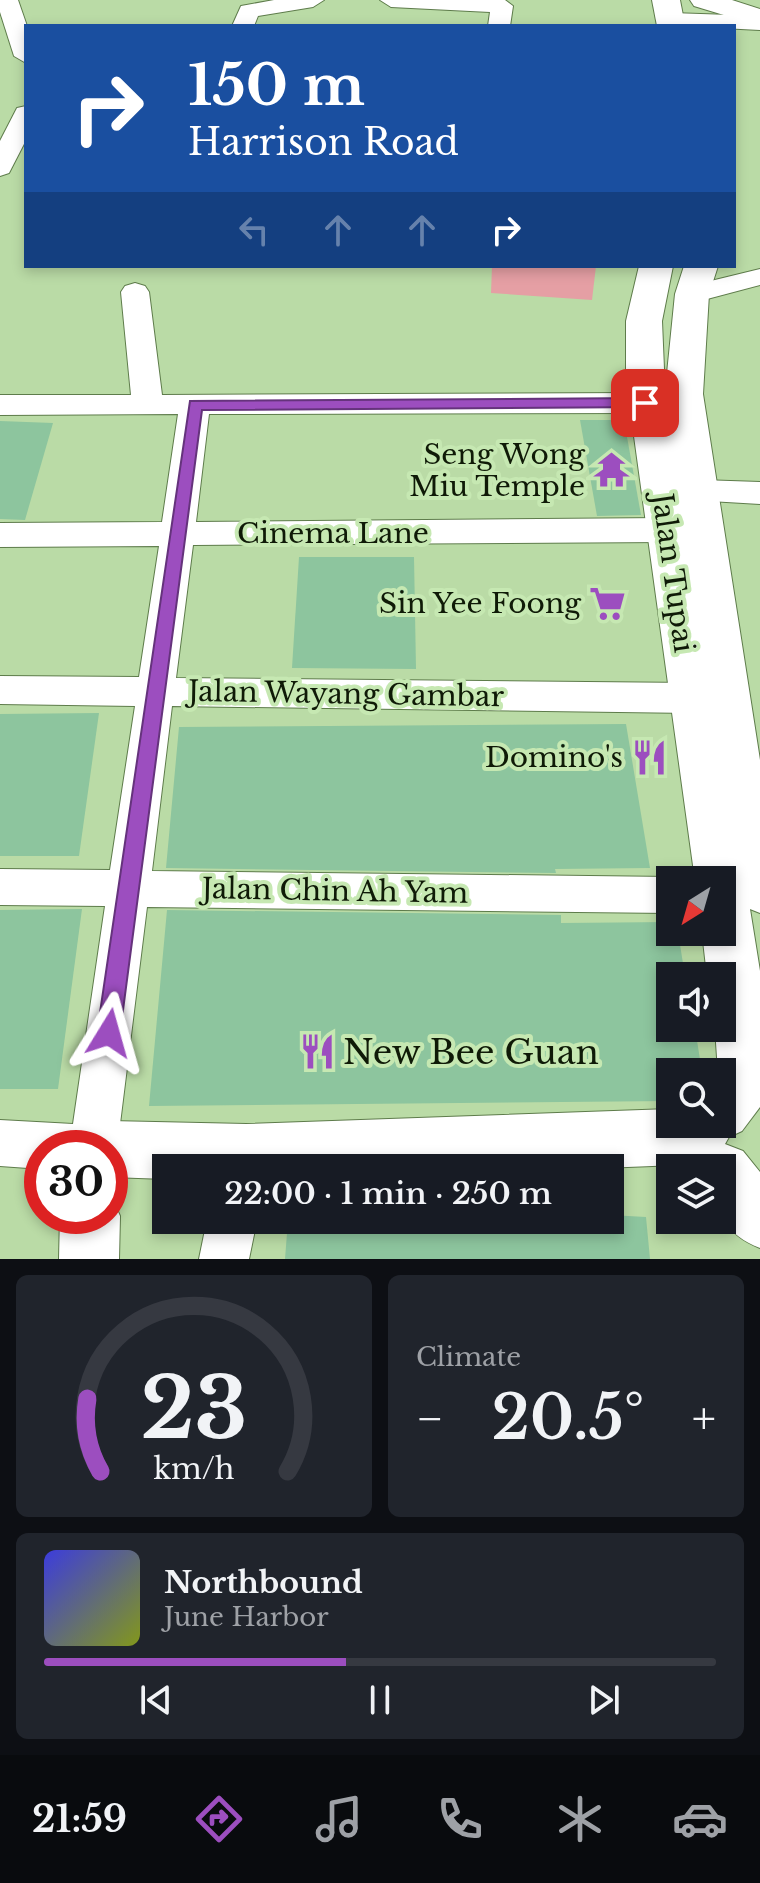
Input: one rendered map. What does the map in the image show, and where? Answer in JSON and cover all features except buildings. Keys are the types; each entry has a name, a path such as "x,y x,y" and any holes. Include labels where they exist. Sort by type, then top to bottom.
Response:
{"main road":[{"path":"713,17 760,23"},
{"path":"713,17 760,23"},
{"name":"Jalan Tupai","path":"656,268 644,350 645,403 747,743 760,893"},
{"path":"676,503 696,280"},
{"name":"Jalan Tupai","path":"676,503 692,698 718,866"},
{"path":"718,1058 721,946"},
{"path":"354,1154 656,1135"},
{"path":"720,1138 760,1218"},
{"path":"128,1151 166,1154"},
{"path":"89,1259 90,1234"}],"street":[{"path":"7,0 24,50"},
{"path":"244,24 249,11 313,0"},
{"path":"391,0 502,6 499,24"},
{"path":"669,15 713,17"},
{"path":"0,168 15,122"},
{"path":"736,264 760,275"},
{"path":"696,280 760,275"},
{"path":"133,279 148,405"},
{"path":"0,405 645,403"},
{"path":"93,1130 195,405"},
{"name":"Cinema Lane","path":"0,535 178,534 676,503 760,493"},
{"name":"Jalan Wayang Gambar","path":"0,690 692,698"},
{"name":"Jalan Chin Ah Yam","path":"0,887 656,895"},
{"path":"736,894 760,893"},
{"path":"0,1143 24,1144"},
{"path":"224,1259 229,1234"}],"shaded area":[{"path":"492,268 596,268 592,300 491,293"}],"place":[{"name":"Seng Wong Miu Temple","path":"611,470"},
{"name":"Sin Yee Foong","path":"607,603"},
{"name":"Domino's","path":"649,757"},
{"name":"New Bee Guan","path":"317,1052"}],"route":[{"path":"109,1033 195,405 645,403"}]}
